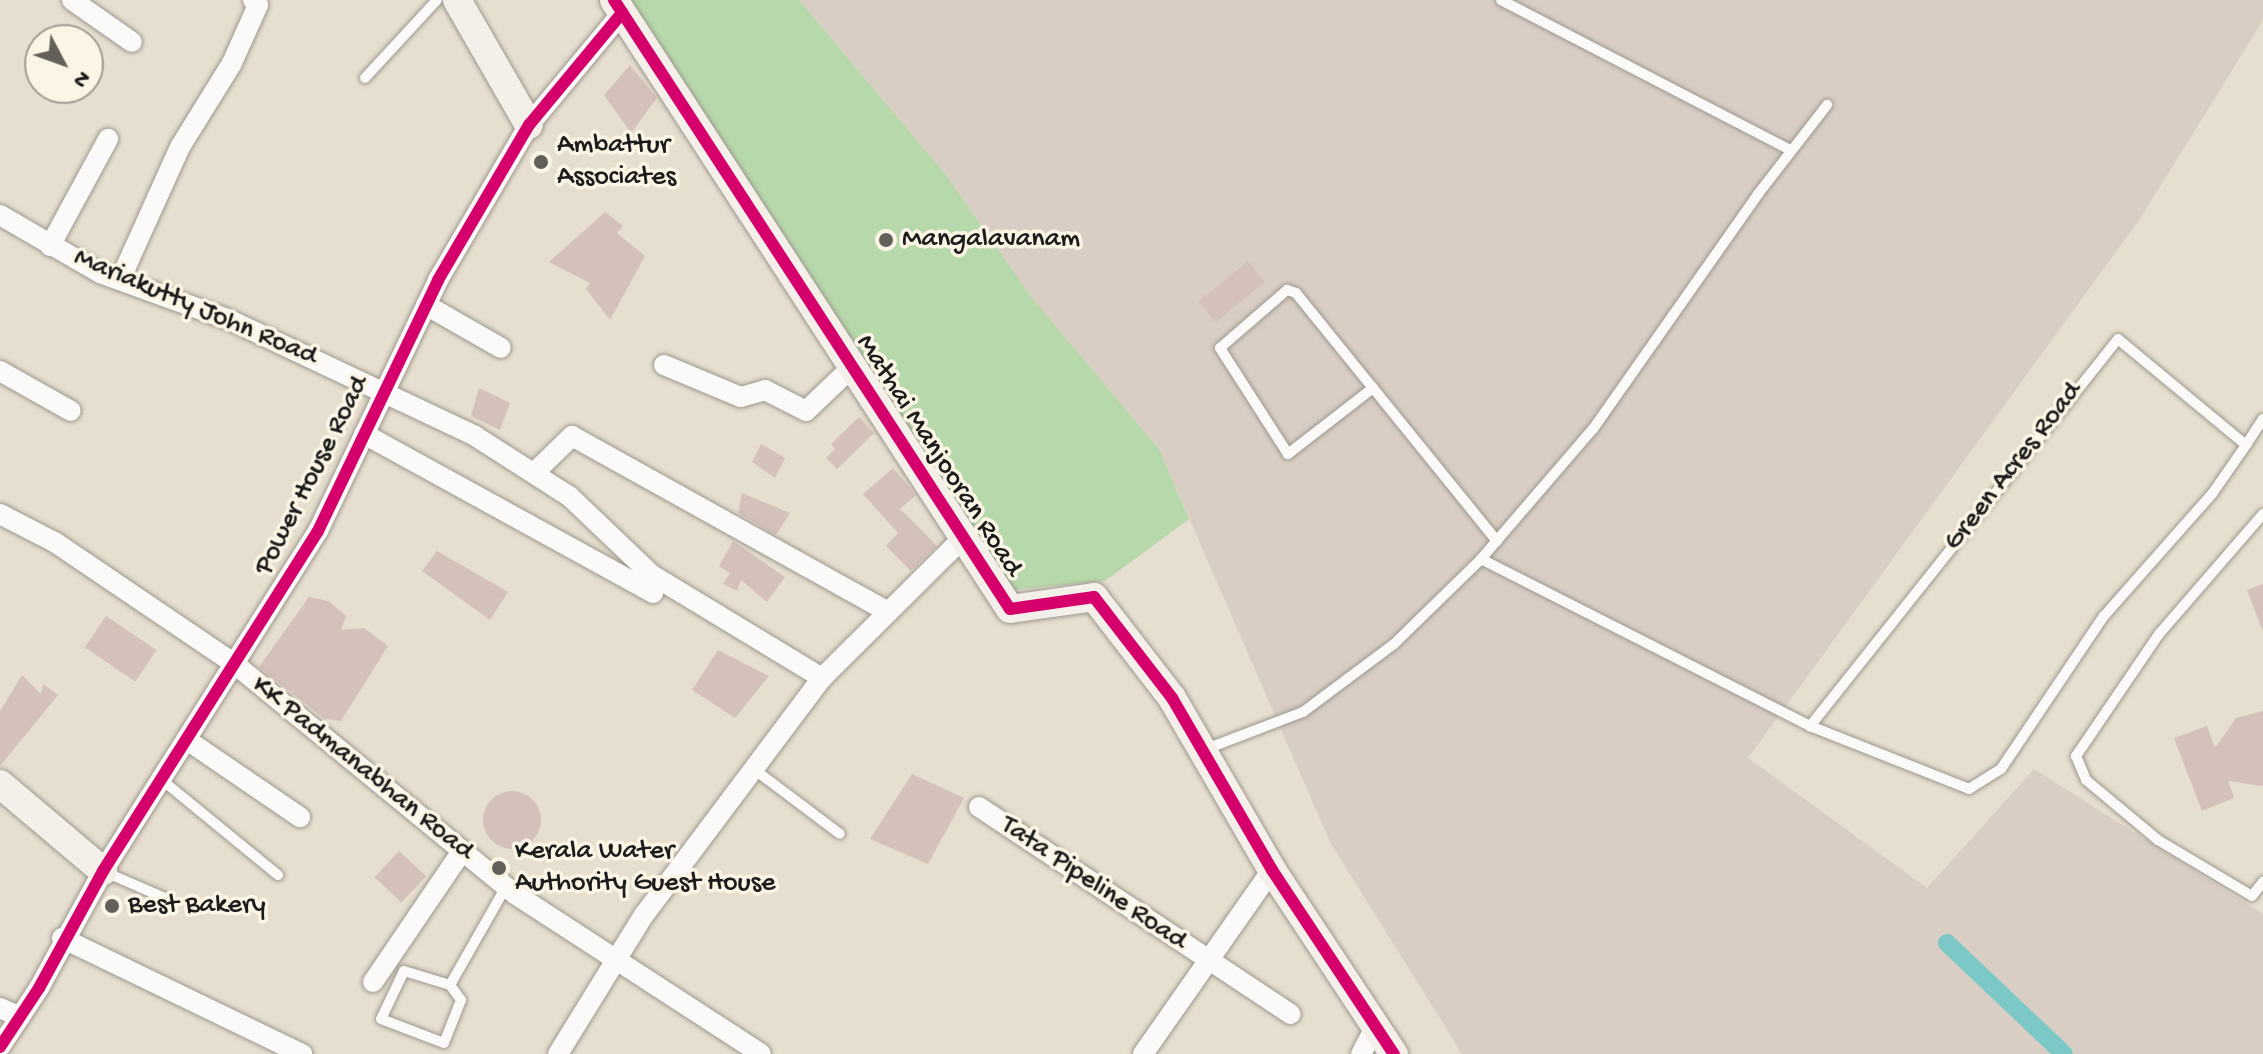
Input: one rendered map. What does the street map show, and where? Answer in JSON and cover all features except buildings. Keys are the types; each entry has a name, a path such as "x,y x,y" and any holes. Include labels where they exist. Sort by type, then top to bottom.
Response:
{"street":[{"path":"72,0 132,42"},
{"path":"120,280 180,147 232,63 258,5 253,0"},
{"path":"457,0 529,125"},
{"name":"Power House Road","path":"0,1047 103,871 318,531 426,305 529,125 618,6"},
{"name":"Mathai Manjooran Road","path":"618,6 961,540 1010,609 1094,597 1206,749 1272,870 1394,1054"},
{"name":"Mariakutty John Road","path":"50,246 108,139"},
{"name":"Mariakutty John Road","path":"0,215 50,246 120,280 230,320 384,390 535,472 569,496 652,584"},
{"path":"426,305 501,348"},
{"path":"664,365 741,397 765,390 806,411 851,368"},
{"path":"0,371 71,411"},
{"path":"364,434 652,584 822,678"},
{"path":"535,472 572,436 888,612"},
{"name":"KK Padmanabhan Road","path":"0,514 56,543 236,665 506,887 611,965 761,1054"},
{"path":"558,1054 611,965 822,678 961,540"},
{"path":"187,740 300,817"},
{"path":"0,784 103,871"},
{"name":"Tata Pipeline Road","path":"979,807 1208,961"},
{"path":"373,982 462,851"},
{"name":"Tata Pipeline Road","path":"1143,1054 1272,870"},
{"path":"62,938 302,1054"},
{"path":"1208,961 1290,1014"},
{"path":"0,1008 20,1017"},
{"path":"1361,1054 1376,1026"}],"lane":[{"path":"365,78 437,0"},
{"path":"1501,0 1790,150"},
{"path":"1206,749 1303,712 1394,644 1481,559 1593,429 1790,150 1827,105"},
{"path":"1373,388 1288,454 1220,348 1287,290 1296,293 1373,388 1497,541"},
{"name":"Green Acres Road","path":"1810,726 2118,339 2246,445"},
{"path":"1481,559 1810,726 1969,789 2001,769 2104,616 2212,494 2263,419"},
{"path":"2263,514 2159,634 2076,756 2086,780 2158,840 2252,896 2263,882"},
{"path":"755,770 840,834"},
{"path":"162,780 278,875"},
{"path":"103,871 167,899"},
{"path":"450,985 506,887"},
{"path":"404,971 450,985 461,1000 444,1043 381,1019 404,971"}],"shaded area":[{"path":"799,0 2263,0 2263,20 2142,216 1748,758 1927,888 2034,769 2263,914 2263,1054 1462,1054 1330,842 1159,449 1032,298 946,175"}],"green space":[{"name":"Mangalavanam","path":"626,0 799,0 946,175 1032,298 1159,449 1189,519 1105,581 1012,590"}],"waterway":[{"path":"1947,943 2064,1054"}],"cycle path":[{"path":"614,0 1010,609 1094,597 1172,698 1272,870 1394,1054"},
{"path":"0,1047 39,988 103,871 318,531 438,280 529,125 622,13"}],"place":[{"name":"Ambattur Associates","path":"541,162"},
{"name":"Mangalavanam","path":"886,240"},
{"name":"Kerala Water Authority Guest House","path":"499,868"},
{"name":"Best Bakery","path":"112,906"}]}
